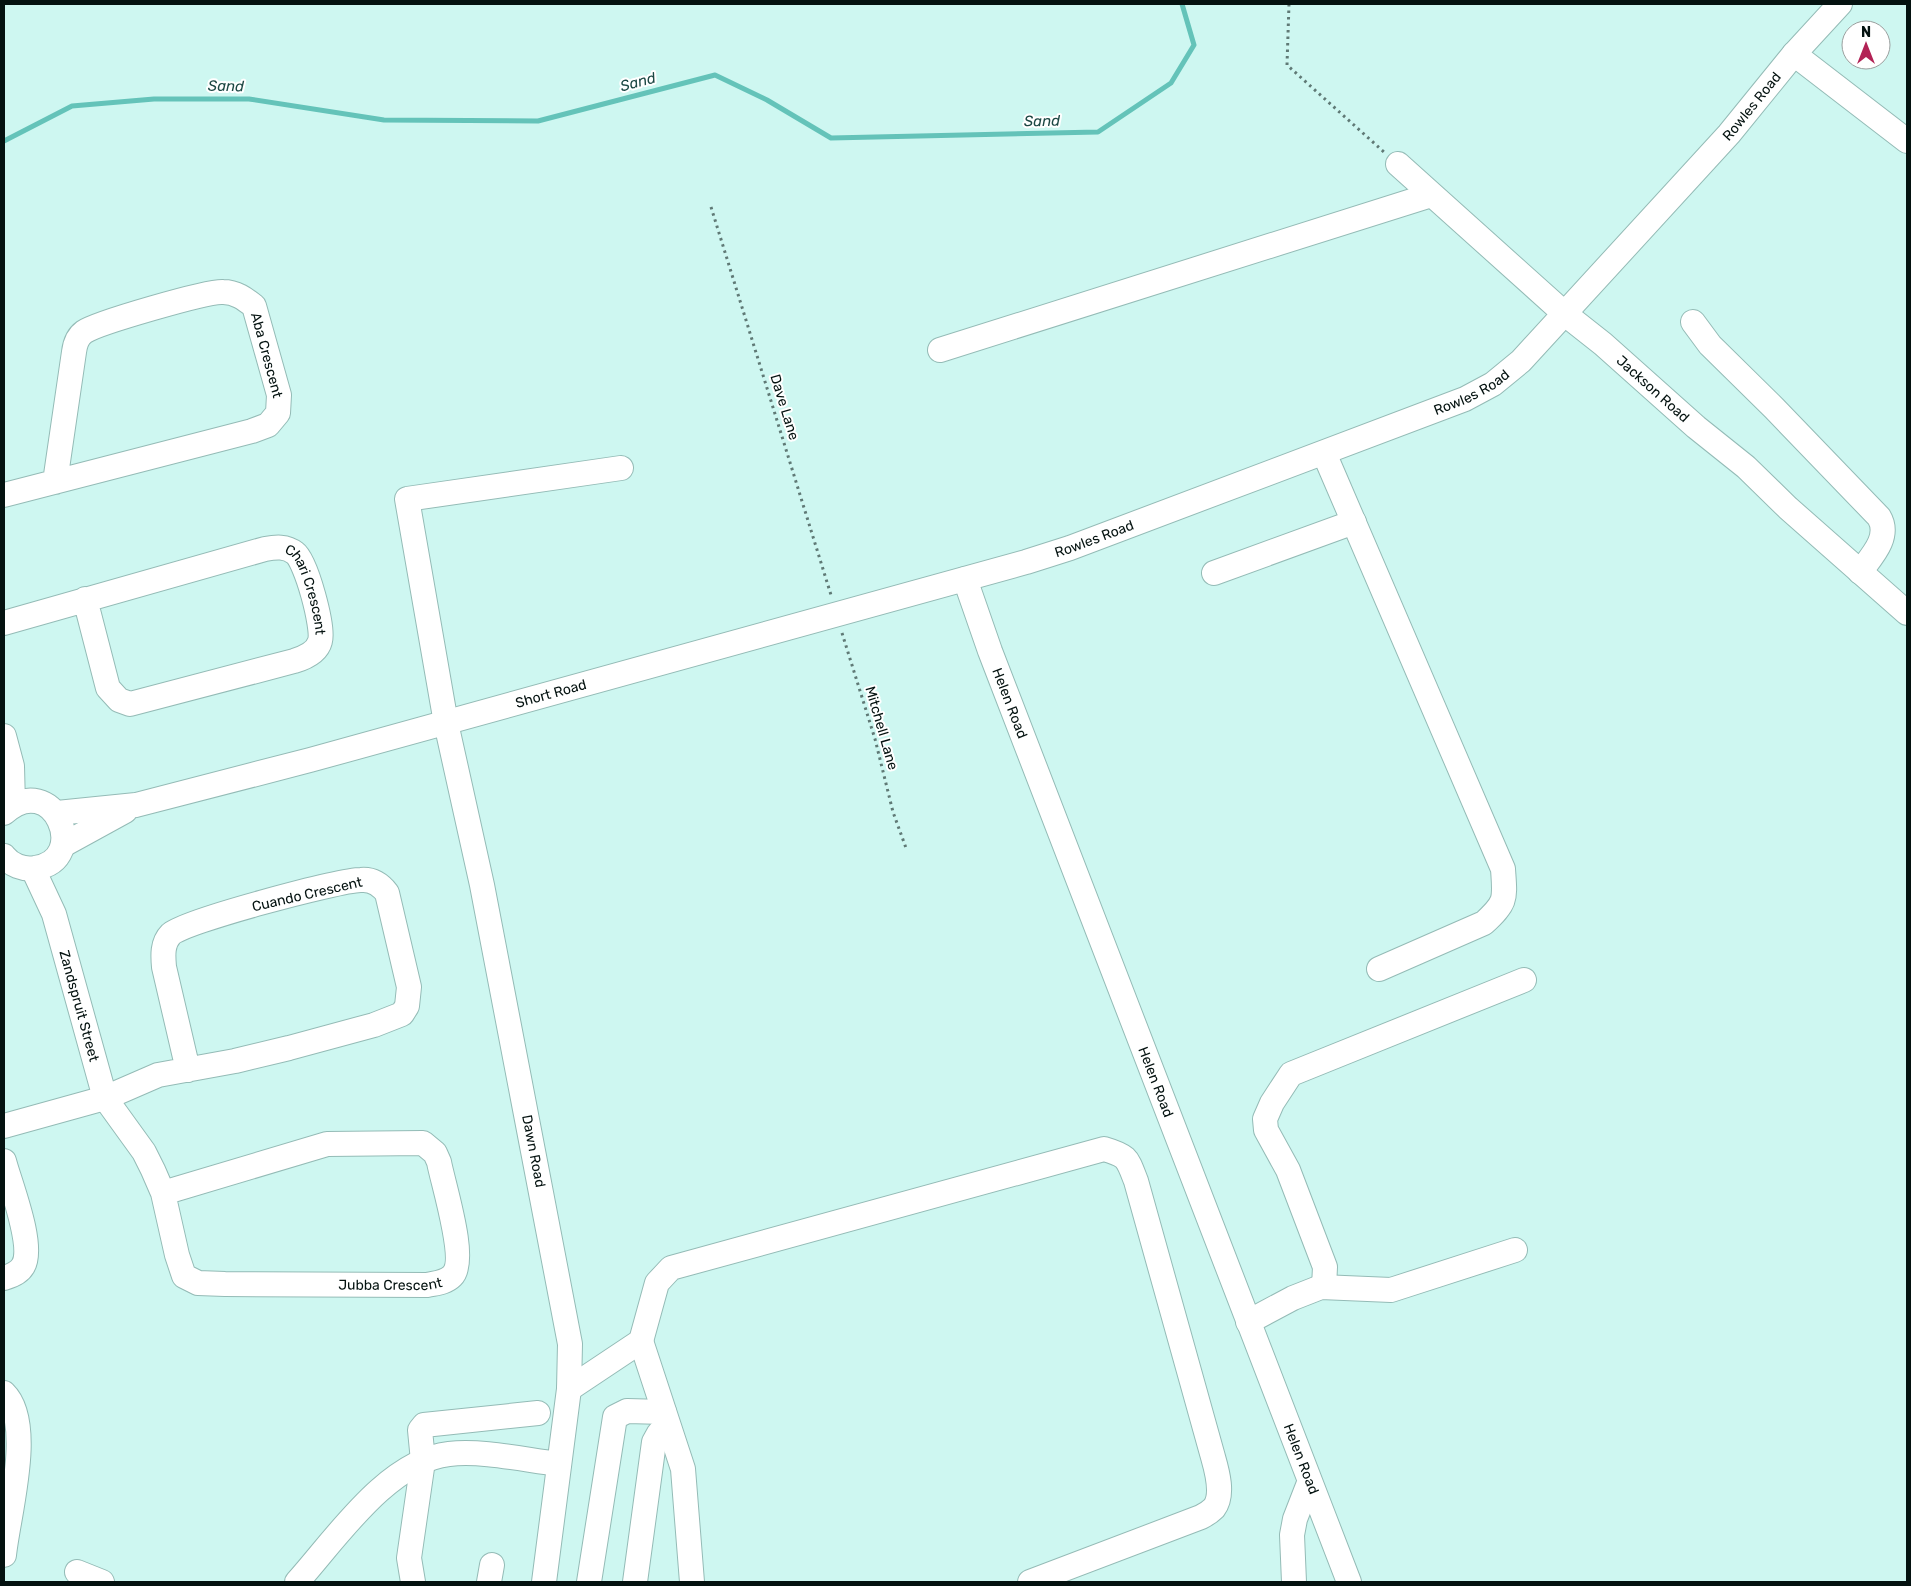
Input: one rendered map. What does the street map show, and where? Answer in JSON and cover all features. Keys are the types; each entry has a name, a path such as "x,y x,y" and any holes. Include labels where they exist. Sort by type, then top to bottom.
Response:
{"street":[{"name":"Rowles Road","path":"965,579 1070,548 1324,453 1465,399 1488,388 1521,361 1565,314 1729,134 1794,54 1840,4"},
{"path":"1794,54 1907,142"},
{"name":"Jackson Road","path":"1398,164 1565,314 1696,427 1746,467 1788,508 1907,613"},
{"path":"940,350 1431,195"},
{"name":"Aba Crescent","path":"4,495 55,482 252,431 268,425 278,413 279,395 254,306 244,298 233,293 207,294 101,324 83,333 76,343 74,352 55,482"},
{"path":"1693,322 1710,345 1879,517 1883,527 1882,539 1860,572"},
{"path":"1324,453 1503,869 1505,898 1496,912 1484,923 1379,969"},
{"name":"Dawn Road","path":"544,1582 569,1389 570,1355 566,1320 482,885 446,723 407,499 621,468"},
{"path":"1214,573 1354,522"},
{"name":"Chari Crescent","path":"4,623 85,599 265,548 288,548 300,557 303,562 320,625 320,642 312,652 294,661 130,704 119,700 108,688 85,599"},
{"name":"Short Road","path":"57,814 136,805 446,723 965,579"},
{"name":"Helen Road","path":"965,579 990,651 1309,1484 1349,1582"},
{"path":"4,736 12,766 17,806 47,805 57,814"},
{"name":"Short Road","path":"49,858 136,805"},
{"name":"Zandspruit Street","path":"57,814 62,825 49,858 54,914 105,1098"},
{"path":"4,856 14,865 49,858"},
{"name":"Cuando Crescent","path":"4,1126 105,1098 158,1076 235,1061 299,1045 374,1025 402,1014 407,1006 409,987 387,892 383,887 370,880 360,880 326,887 213,917 184,926 170,934 164,946 164,967 188,1070"},
{"path":"1324,1287 1325,1266 1288,1170 1266,1130 1265,1118 1272,1103 1291,1074 1524,980"},
{"name":"Jubba Crescent","path":"105,1098 144,1152 163,1193 180,1268 190,1280 225,1284 427,1285 442,1282 456,1271 458,1248 439,1162 435,1152 423,1143 326,1144 163,1193"},
{"path":"692,1582 683,1469 640,1341 657,1283 671,1268 1104,1149 1127,1158 1136,1181 1218,1476 1218,1495 1214,1507 1201,1518 1030,1582"},
{"path":"4,1161 27,1250 22,1267 4,1278"},
{"path":"1248,1322 1293,1298 1324,1287 1391,1290 1515,1250"},
{"path":"569,1389 640,1341"},
{"path":"4,1393 14,1408 18,1434 18,1456 4,1555"},
{"path":"589,1582 615,1417 627,1411 666,1420"},
{"path":"413,1582 409,1558 423,1461 419,1440 420,1430 424,1425 538,1413"},
{"path":"635,1582 654,1442 666,1420"},
{"path":"296,1582 384,1486 423,1461 447,1454 466,1453 559,1464"},
{"path":"1294,1582 1292,1535 1295,1519 1309,1484"},
{"path":"77,1572 102,1582"}],"path":[{"path":"1289,4 1287,65 1398,164"},
{"name":"Dave Lane","path":"712,207 830,588 836,615"},
{"name":"Mitchell Lane","path":"836,615 875,739 893,812 906,848"}],"waterway":[{"name":"Sand","path":"4,141 72,106 154,99 249,99 384,120 538,121 715,75 767,100 831,138 1098,132 1171,83 1194,45 1182,4"}]}
